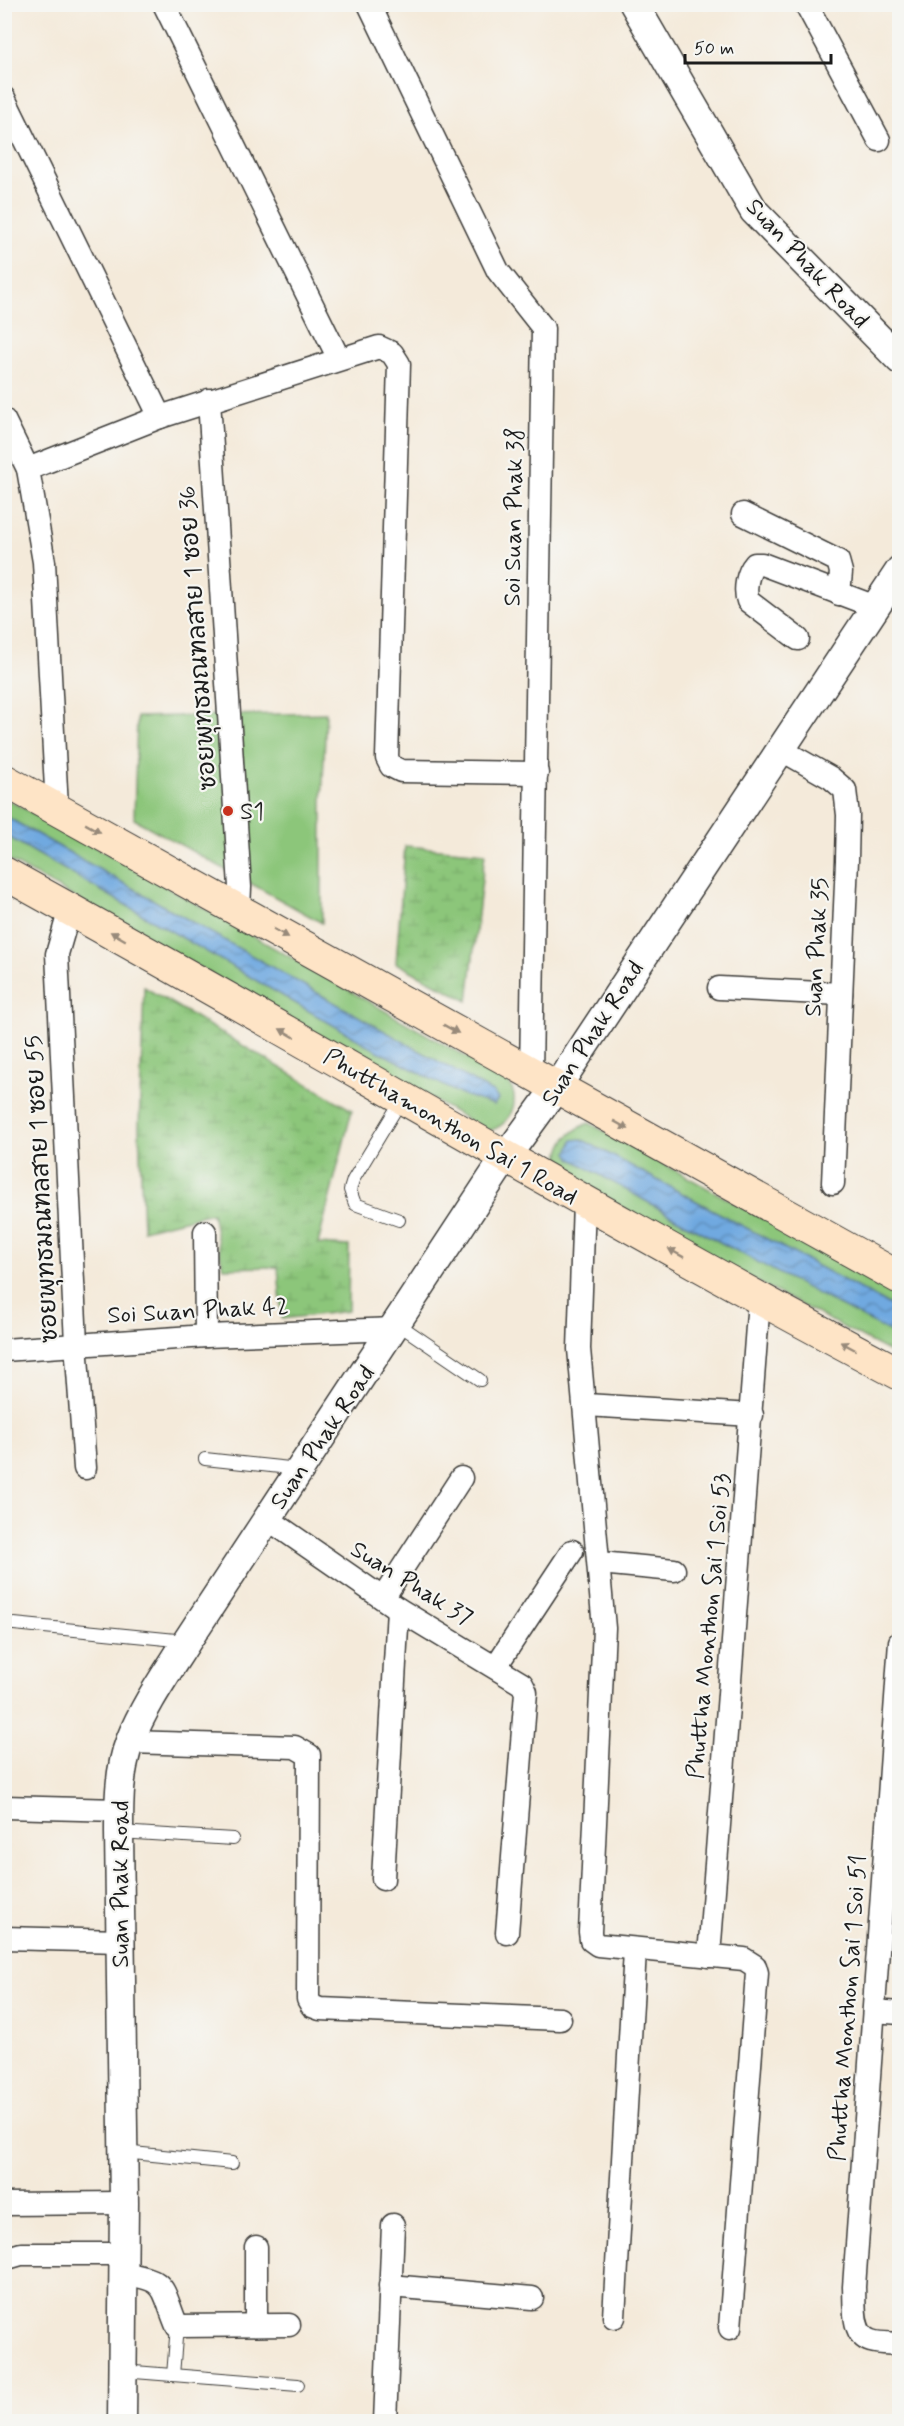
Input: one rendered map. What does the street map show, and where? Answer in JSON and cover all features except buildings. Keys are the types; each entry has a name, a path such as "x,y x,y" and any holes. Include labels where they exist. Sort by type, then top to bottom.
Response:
{"main road":[{"path":"4,780 239,909 544,1089 900,1278"},
{"name":"Phutthamonthon Sai 1 Road","path":"4,873 402,1098 510,1152 584,1202 759,1300 900,1374"}],"street":[{"path":"164,4 339,359"},
{"name":"Soi Suan Phak 38","path":"369,4 498,271 543,328 537,773 544,1089"},
{"name":"Suan Phak Road","path":"634,4 754,211 900,360"},
{"path":"806,4 879,140"},
{"path":"4,98 159,417"},
{"path":"28,469 208,400 379,347 392,353 399,364 387,758 391,766 401,771 537,773"},
{"name":"ซอยพุทธมณฑลสาย 1 ซอย 36","path":"208,400 240,887 239,909"},
{"path":"4,420 28,469 44,562 57,808"},
{"path":"743,514 838,561 841,572 839,594"},
{"path":"798,639 748,601 745,592 752,567 762,564 873,606"},
{"name":"Suan Phak Road","path":"122,2421 124,2203 119,1821 121,1778 129,1743 147,1705 187,1641 510,1152 544,1089 780,749 873,606 900,570"},
{"name":"Suan Phak 35","path":"780,749 831,778 845,790 848,815 833,1183"},
{"name":"ซอยพุทธมณฑลสาย 1 ซอย 55","path":"70,909 57,954 76,1343 85,1468"},
{"path":"719,988 841,994"},
{"path":"584,1202 579,1349 586,1404 604,1628 603,1703 591,1940 598,1945 635,1951 744,1959 755,1966 757,1973 730,2328"},
{"path":"205,1232 206,1336"},
{"name":"Phuttha Monthon Sai 1 Soi 53","path":"709,1956 759,1300"},
{"name":"Soi Suan Phak 42","path":"4,1350 76,1343 396,1326"},
{"path":"586,1404 752,1415"},
{"path":"384,1879 391,1603 461,1478"},
{"name":"Suan Phak 37","path":"268,1519 391,1603 522,1684 526,1692 507,1933"},
{"path":"496,1666 572,1551"},
{"path":"600,1563 674,1570"},
{"name":"Phuttha Monthon Sai 1 Soi 51","path":"900,1642 854,2287 856,2315 861,2335 870,2341 900,2344"},
{"path":"129,1743 295,1747 309,1755 308,1999 312,2006 320,2009 560,2019"},
{"path":"4,1807 119,1821"},
{"path":"4,1938 120,1941"},
{"path":"614,2317 635,1951"},
{"path":"874,2011 900,2013"},
{"path":"4,2205 124,2203"},
{"path":"385,2421 393,2225"},
{"path":"256,2247 256,2325"},
{"path":"4,2259 21,2254 122,2264 160,2283 177,2326 289,2325"},
{"path":"390,2286 532,2298"}],"lane":[{"path":"399,1220 355,1204 350,1190 353,1180 402,1098"},
{"path":"396,1326 480,1380"},
{"path":"205,1459 302,1469"},
{"path":"4,1623 187,1641"},
{"path":"119,1821 233,1839"},
{"path":"123,2152 232,2163"},
{"path":"173,2375 177,2326"},
{"path":"122,2371 298,2385"}],"green space":[{"name":"S1","path":"326,713 322,803 322,923 134,819 137,717"},
{"path":"4,798 82,839 507,1080 514,1096 509,1118 488,1131 5,858 5,835 378,1051 460,1094 497,1099 494,1093 5,816"},
{"path":"405,846 485,853 468,1001 396,963"},
{"path":"144,987 352,1110 318,1244 349,1246 348,1311 282,1319 278,1267 223,1268 212,1213 143,1230 139,1128"},
{"path":"589,1123 899,1293 899,1310 581,1139 568,1152 572,1159 688,1225 899,1337 899,1357 567,1181 560,1163 562,1146 572,1133"}],"water":[{"path":"5,816 494,1093 498,1099 494,1105 460,1094 378,1051 5,835"},
{"path":"581,1139 899,1310 899,1337 688,1225 572,1159 568,1152 573,1140"}],"place":[{"name":"S1","path":"228,811"}]}
